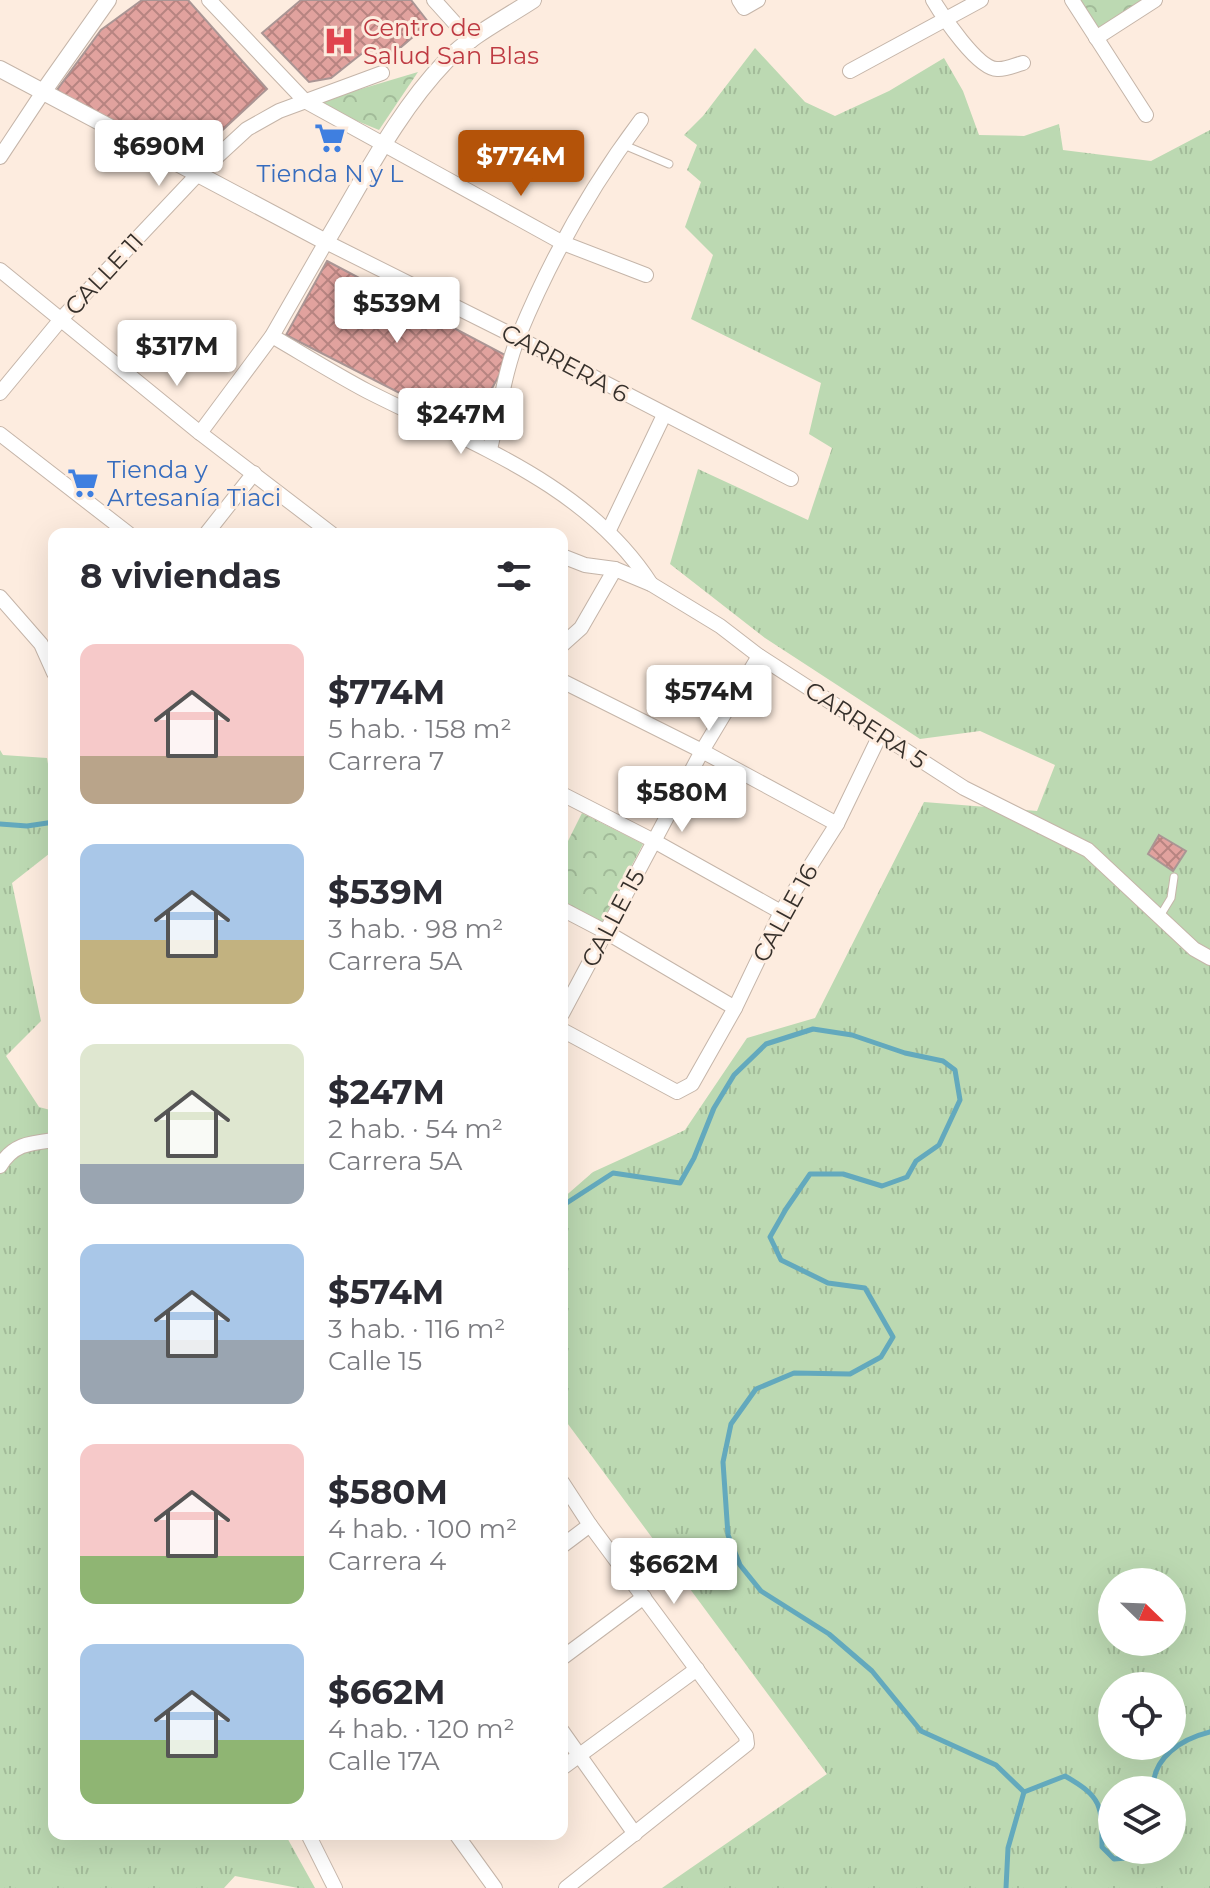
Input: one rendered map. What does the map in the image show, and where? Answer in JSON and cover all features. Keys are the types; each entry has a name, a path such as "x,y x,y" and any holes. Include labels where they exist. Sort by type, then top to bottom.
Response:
{"street":[{"path":"0,157 108,0"},
{"path":"209,0 305,101 563,243 646,275"},
{"path":"434,0 471,41"},
{"path":"200,433 272,336 384,145 418,95 447,60 533,0"},
{"path":"741,4 758,0"},
{"path":"933,0 944,19 985,66 998,69 1023,63"},
{"path":"850,71 981,0"},
{"path":"1072,0 1146,115"},
{"path":"1096,38 1155,0"},
{"name":"CARRERA 6","path":"0,69 326,242 791,479"},
{"name":"CALLE 11","path":"0,393 62,318 197,175 247,129 279,111 382,73"},
{"path":"490,449 518,338 563,243 622,144 641,120"},
{"path":"0,270 200,433 324,528"},
{"path":"272,336 368,391 490,449 543,482 609,530 634,558 651,584"},
{"path":"609,530 664,415"},
{"path":"0,434 121,528"},
{"path":"211,528 254,473"},
{"name":"CARRERA 5","path":"568,558 585,565 615,569 651,584 720,626 759,656 964,788 1088,850 1194,949 1210,958"},
{"path":"568,640 581,628 615,569"},
{"path":"0,597 41,644 48,660"},
{"name":"CALLE 15","path":"568,1003 702,751 759,656"},
{"path":"568,684 702,751 837,824"},
{"name":"CALLE 16","path":"568,1033 677,1092 692,1084 735,1008 781,912 837,824 880,735"},
{"path":"568,797 781,912"},
{"path":"568,912 735,1008"},
{"path":"0,1166 8,1152 48,1141"},
{"path":"566,1888 747,1744 746,1736 568,1491"},
{"path":"568,1542 590,1525"},
{"path":"568,1654 644,1597"},
{"path":"568,1764 697,1669"},
{"path":"568,1739 635,1834"},
{"path":"311,1840 335,1888"},
{"path":"465,1840 495,1888"}],"lane":[{"path":"622,144 669,164"},
{"path":"1160,916 1171,898 1174,877"}],"green space":[{"path":"1076,0 1146,0 1097,36"},
{"path":"755,48 805,102 835,116 889,91 944,58 963,91 979,135 1024,136 1059,124 1063,150 1151,161 1210,130 1210,1888 662,1888 827,1774 568,1424 568,1194 593,1172 685,1130 747,1038 815,1018 924,802 1037,811 1055,765 980,731 920,739 765,638 670,564 698,469 808,520 832,448 809,434 821,383 691,319 713,255 685,227 701,182 687,170 697,145 684,135 703,116"},
{"path":"418,72 379,130 321,106 324,100"},
{"path":"0,750 3,755 47,758 48,764 48,855 12,883 41,1021 6,1056 39,1107 48,1109 48,1840 288,1840 315,1888 298,1888 235,1876 224,1888 0,1888"},
{"path":"582,813 643,844 600,926 568,909 568,841"}],"building":[{"path":"142,0 188,0 267,89 188,162 54,94 101,30"},
{"name":"Centro de Salud San Blas","path":"301,0 411,0 429,23 399,49 374,61 365,51 331,78 309,82 262,33"},
{"path":"327,261 509,357 470,429 286,335"},
{"path":"1159,835 1186,851 1173,871 1148,854"}],"waterway":[{"path":"0,824 27,826 48,823"},
{"path":"568,1202 613,1173 680,1183 694,1158 714,1108 734,1075 766,1044 813,1029 852,1035 905,1053 943,1061 955,1070 960,1100 939,1145 916,1161 907,1177 882,1186 843,1174 810,1174 770,1237 781,1260 828,1283 865,1288 893,1337 881,1357 850,1374 794,1373 756,1389 731,1424 723,1462 728,1535 740,1565 761,1591 829,1634 872,1671 921,1731 996,1765 1024,1792 1008,1848 1006,1888"},
{"path":"1155,1776 1171,1751 1189,1739 1210,1732"},
{"path":"1024,1792 1065,1776 1086,1790 1098,1807"}],"place":[{"name":"Centro de Salud San Blas","path":"339,41"},
{"name":"Tienda N y L","path":"330,138"},
{"name":"Tienda y Artesanía Tiaci","path":"83,483"}]}
